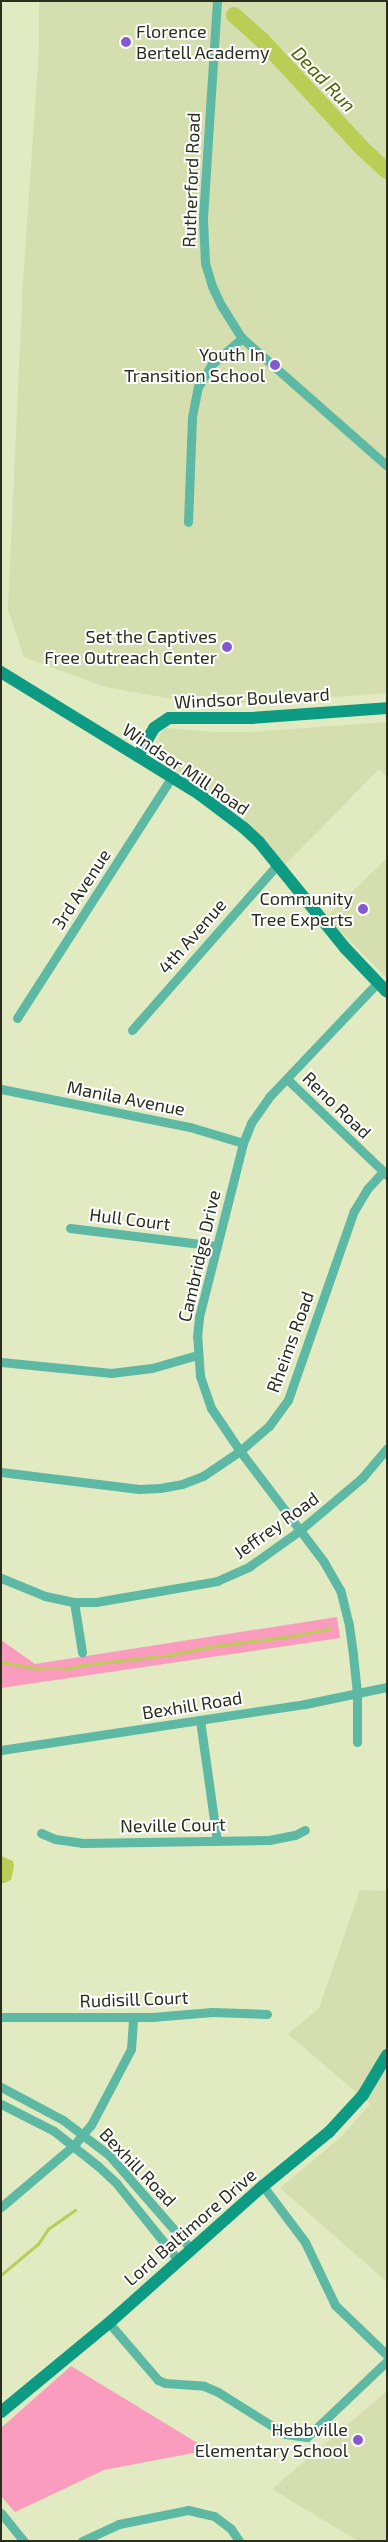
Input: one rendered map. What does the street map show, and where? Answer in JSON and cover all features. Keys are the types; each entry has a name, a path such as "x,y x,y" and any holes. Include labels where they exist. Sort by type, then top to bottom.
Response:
{"main road":[{"name":"Windsor Mill Road","path":"1,672 172,777 244,828 382,987"},
{"name":"Windsor Boulevard","path":"138,756 154,728 169,718 252,718 387,708"},
{"name":"Lord Baltimore Drive","path":"1,2412 109,2323 178,2260 330,2132 363,2095 387,2055"}],"street":[{"name":"Rutherford Road","path":"217,1 203,244 212,286 224,311 242,338 387,466"},
{"path":"188,522 192,417 198,387 212,365 242,338"},
{"name":"3rd Avenue","path":"17,1018 172,777"},
{"name":"4th Avenue","path":"132,1030 277,865"},
{"name":"Cambridge Drive","path":"357,1742 357,1693 349,1625 340,1590 324,1562 240,1451 211,1408 204,1392 197,1355 199,1317 216,1246 243,1143 258,1110 287,1079 382,987"},
{"name":"Reno Road","path":"287,1079 385,1174"},
{"name":"Manila Avenue","path":"1,1089 190,1127 243,1143"},
{"name":"Rheims Road","path":"1,1472 140,1489 160,1488 182,1484 203,1476 240,1451 269,1426 288,1400 354,1211 367,1189 385,1174"},
{"name":"Hull Court","path":"70,1228 216,1246"},
{"path":"1,1362 111,1373 152,1368 197,1355"},
{"name":"Jeffrey Road","path":"1,1578 45,1596 74,1602 96,1602 217,1581 250,1566 299,1531 362,1478 387,1448"},
{"path":"74,1602 82,1652"},
{"name":"Bexhill Road","path":"1,1750 312,1703 387,1686"},
{"path":"200,1720 217,1841"},
{"name":"Neville Court","path":"42,1833 60,1841 82,1843 269,1840 294,1835 305,1830"},
{"name":"Rudisill Court","path":"1,2017 133,2017 173,2016 212,2012 267,2014"},
{"path":"1,2207 74,2145 91,2125 131,2049 133,2017"},
{"name":"Bexhill Road","path":"1,2087 84,2134 128,2175 191,2249"},
{"name":"Bexhill Road","path":"1,2104 54,2131 74,2145 117,2184 178,2260"},
{"path":"264,2186 305,2242 335,2305 387,2356"},
{"path":"109,2323 158,2380 165,2383 204,2386 218,2392 284,2434 307,2437 387,2361"},
{"path":"82,2541 119,2524 188,2510 214,2516 231,2529 239,2541"},
{"path":"1,2513 24,2541"}],"shaded area":[{"path":"39,1 387,1 387,693 250,703 189,702 105,687 24,657 8,610 23,282 39,50"},
{"path":"387,722 387,777 379,769 285,865 242,818 201,786 163,763 156,747 160,734 166,728 214,732 251,732"},
{"path":"387,858 387,978 326,917"},
{"path":"337,1617 340,1638 1,1688 1,1640 35,1664"},
{"path":"1,1856 13,1861 14,1866 11,1880 4,1883 1,1883"},
{"path":"360,1890 387,1891 387,2282 280,2188 341,2137 370,2104 288,2034 319,2008"},
{"path":"71,2366 209,2450 104,2470 15,2512 1,2496 1,2428"},
{"name":"Hebbville Elementary School","path":"387,2391 387,2541 358,2541 272,2489"}],"waterway":[{"name":"Dead Run","path":"234,15 261,39 363,149 387,171"},
{"path":"1,1662 40,1669 67,1669 82,1665 170,1655 207,1647 292,1636 329,1629"},
{"path":"1,2275 38,2244 48,2229 75,2210"}],"place":[{"name":"Florence Bertell Academy","path":"126,42"},
{"name":"Youth In Transition School","path":"275,365"},
{"name":"Set the Captives Free Outreach Center","path":"227,647"},
{"name":"Community Tree Experts","path":"363,909"},
{"name":"Hebbville Elementary School","path":"358,2440"}]}
